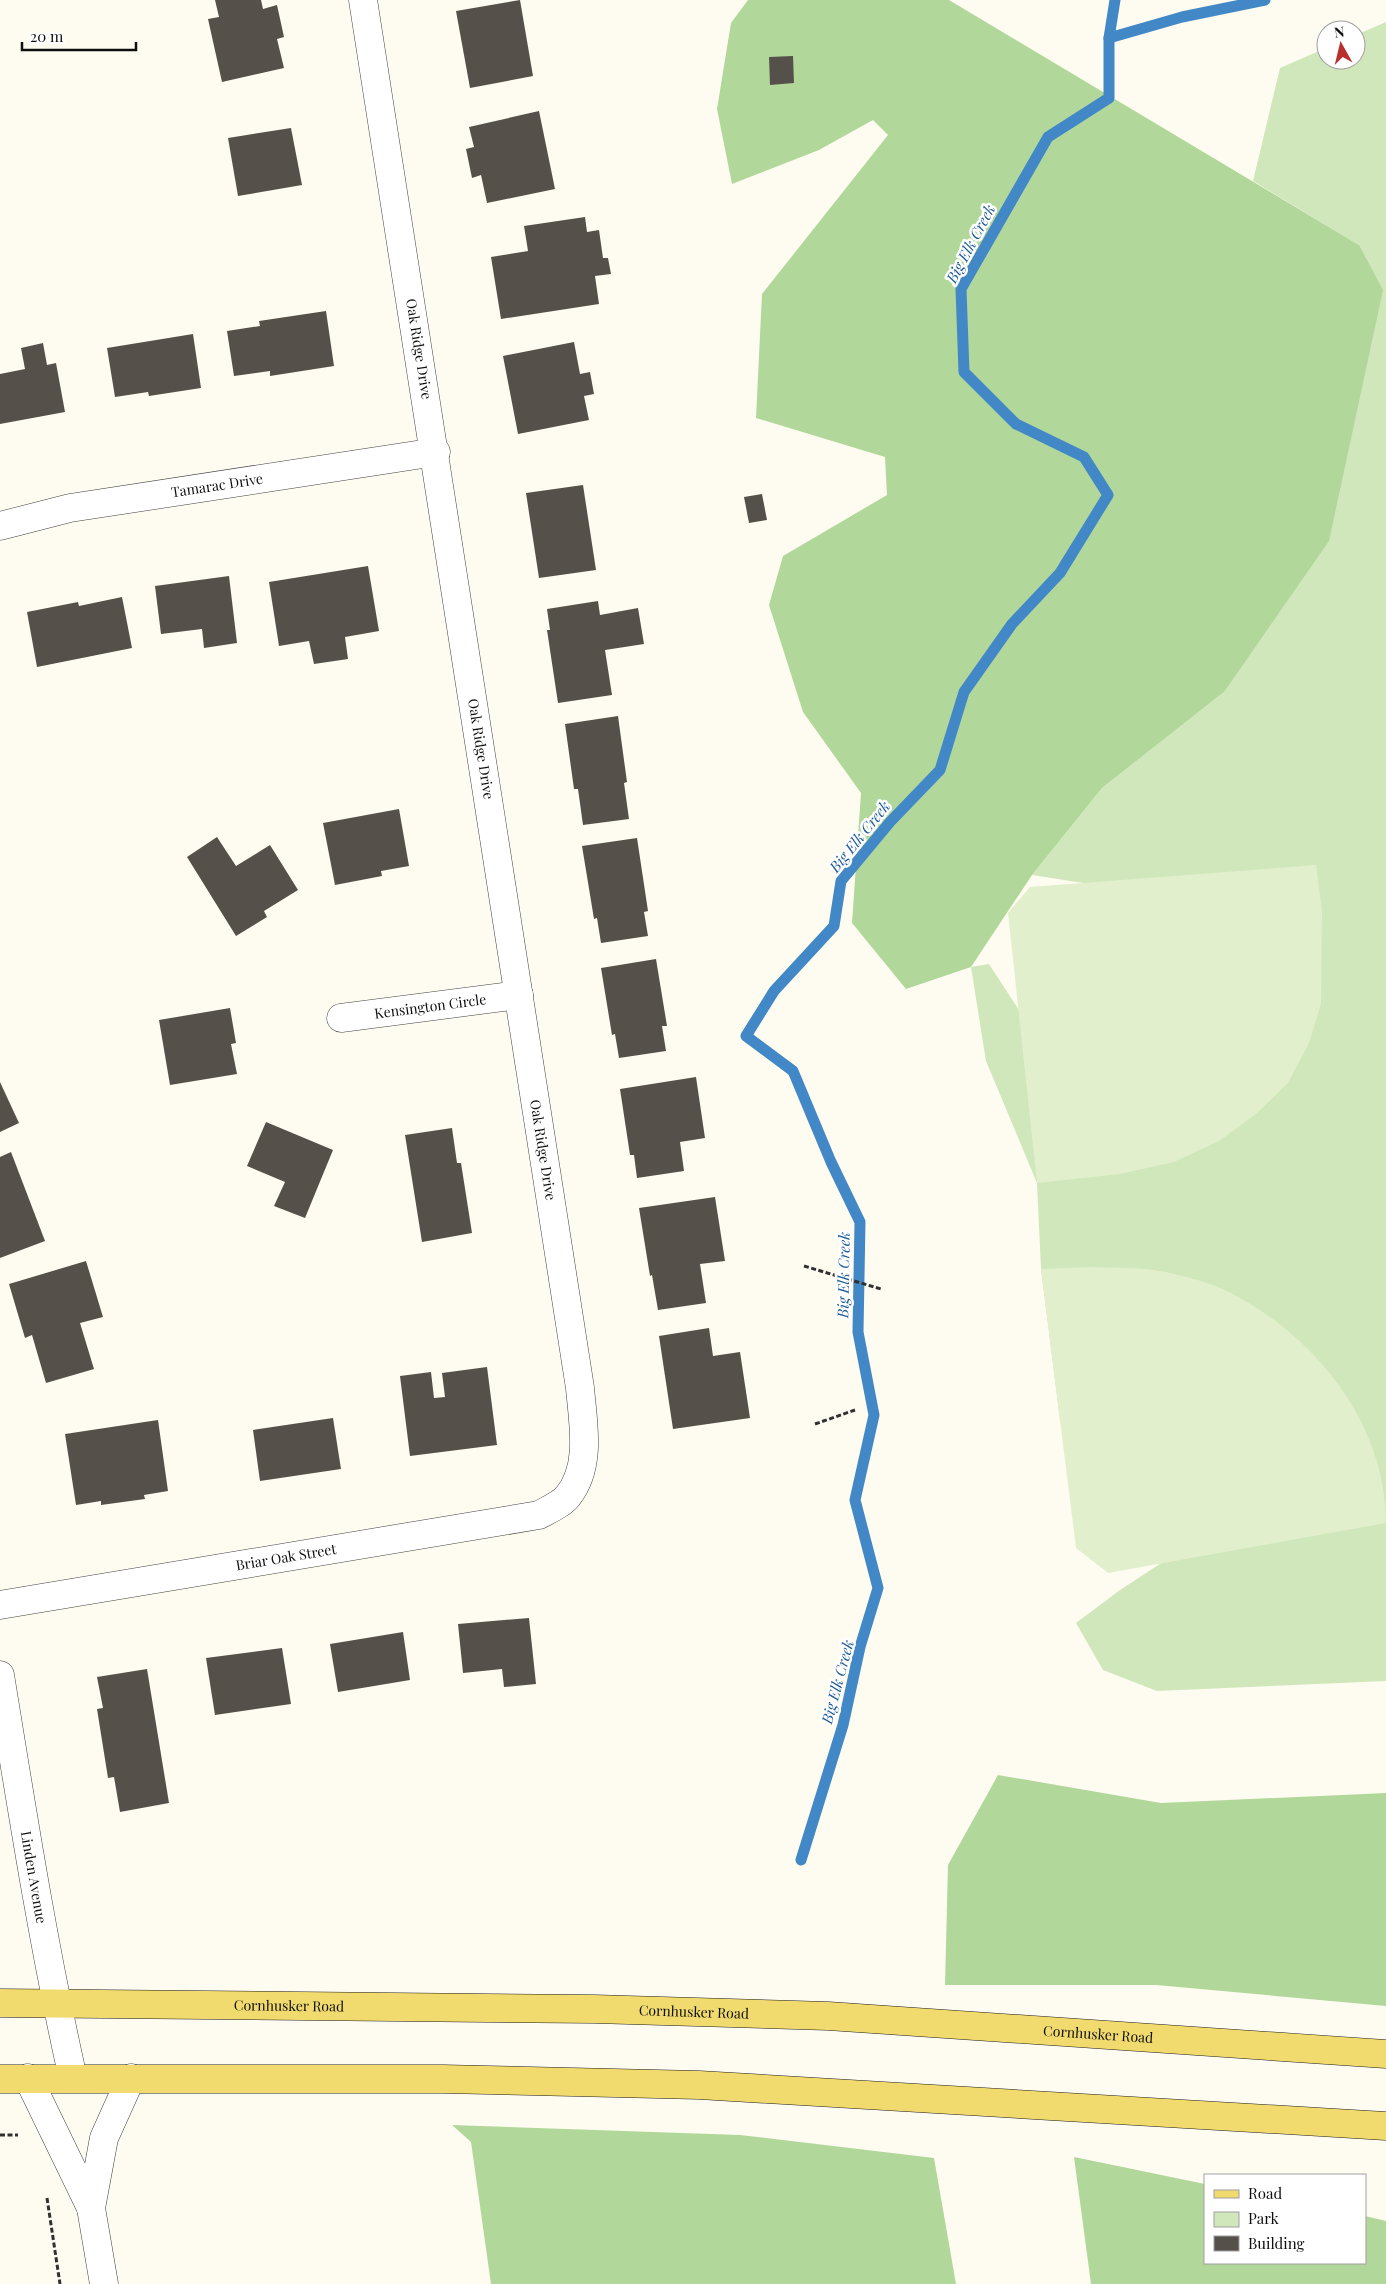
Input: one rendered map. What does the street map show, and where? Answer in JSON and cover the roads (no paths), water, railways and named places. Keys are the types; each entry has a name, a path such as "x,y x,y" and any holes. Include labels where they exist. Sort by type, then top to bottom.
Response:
{"main road":[{"name":"Cornhusker Road","path":"0,2003 56,2002 594,2009 808,2015 1386,2054"},
{"path":"0,2079 443,2078 699,2085 1386,2126"}],"street":[{"name":"Oak Ridge Drive","path":"363,0 436,452 580,1388 585,1442 582,1466 568,1497"},
{"name":"Tamarac Drive","path":"0,526 70,508 436,452"},
{"name":"Kensington Circle","path":"342,1018 519,994"},
{"name":"Briar Oak Street","path":"0,1605 539,1516 568,1497"},
{"name":"Linden Avenue","path":"0,1676 56,2002 73,2078"},
{"path":"28,2078 91,2208 104,2284"},
{"path":"91,2208 104,2138 130,2078"}],"waterway":[{"name":"Big Elk Creek","path":"801,1860 843,1725 860,1647 878,1588 855,1500 874,1415 858,1332 860,1222 831,1162 793,1071 746,1036 774,991 834,926 841,881 890,822 940,770 964,692 1012,624 1060,573 1108,495 1084,457 1016,424 964,372 961,289 1048,137 1109,98 1109,38 1115,0"},
{"path":"1109,38 1182,17 1265,0"}]}
